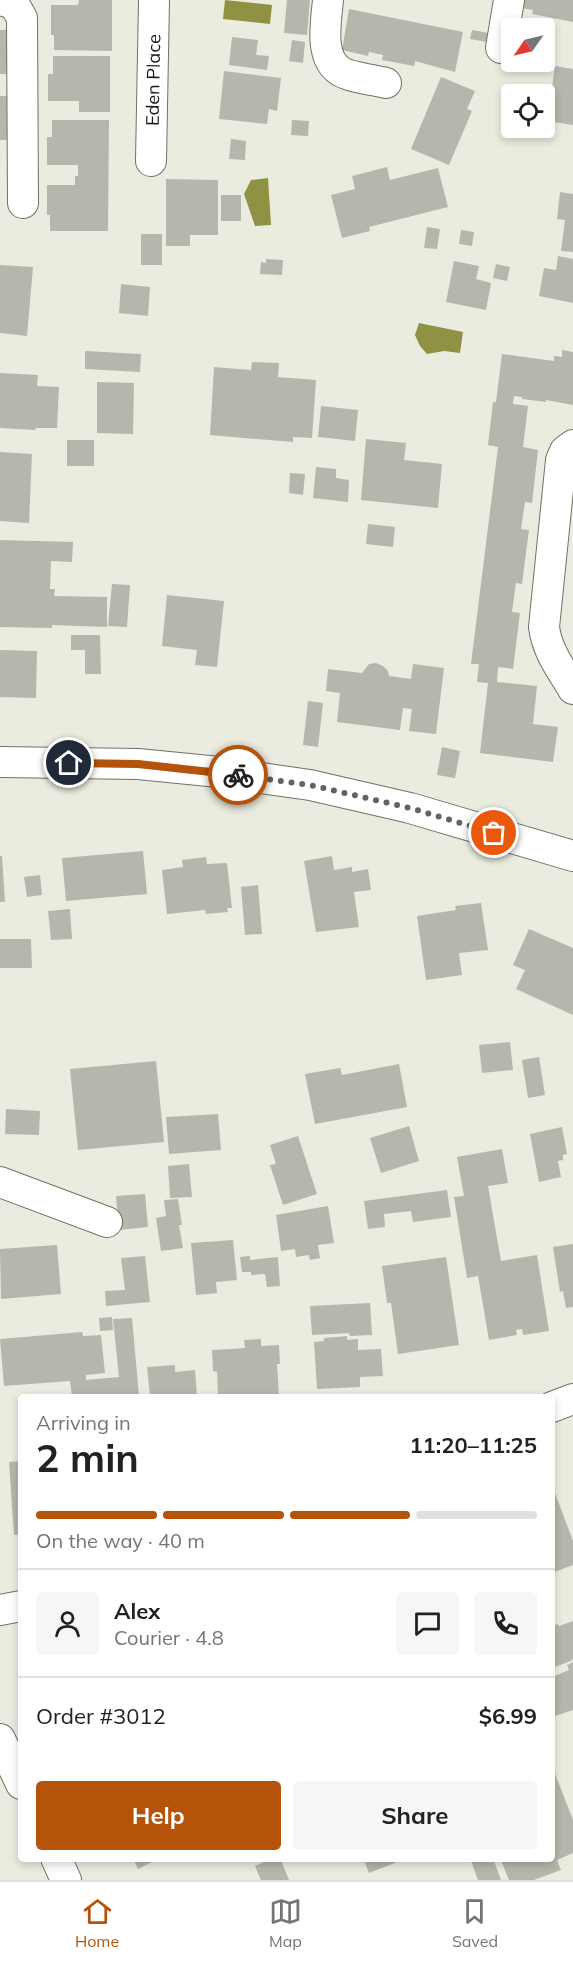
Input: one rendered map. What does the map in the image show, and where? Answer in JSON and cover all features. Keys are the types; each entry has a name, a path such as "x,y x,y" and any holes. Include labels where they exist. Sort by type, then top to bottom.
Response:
{"street":[{"path":"1,0 14,4 22,18 22,203"},
{"name":"Eden Place","path":"151,161 154,0"},
{"path":"328,0 325,43 330,62 341,72 386,83"},
{"path":"506,18 509,0"},
{"path":"573,445 565,451 561,460 544,627 545,639 551,652 573,689"},
{"path":"0,762 138,764 219,772 310,785 410,808 573,856"},
{"path":"0,1182 107,1222"},
{"path":"555,1406 573,1399"},
{"path":"0,1610 18,1607"},
{"path":"0,1739 18,1778"},
{"path":"58,1862 66,1880"}],"shaded area":[{"path":"225,0 272,5 270,24 223,19"},
{"path":"268,178 271,225 255,226 244,194 251,180"},
{"path":"419,323 463,332 460,353 444,351 427,354 415,335"}],"building":[{"path":"79,0 112,0 112,51 54,50 54,35 51,35 51,5 78,5"},
{"path":"287,0 310,0 307,35 284,33"},
{"path":"522,0 573,0 573,22 532,14 533,10 521,8"},
{"path":"349,9 463,32 455,72 415,61 414,66 382,60 383,55 369,52 368,56 342,50"},
{"path":"0,30 12,30 12,74 0,74"},
{"path":"472,30 489,33 487,42 470,39"},
{"path":"232,37 258,40 256,55 269,56 267,70 229,65"},
{"path":"292,40 305,42 303,63 289,61"},
{"path":"53,56 110,56 110,112 79,112 79,101 48,101 48,74 53,74"},
{"path":"555,66 573,69 573,125 555,122 555,84 552,84"},
{"path":"224,71 281,78 277,111 269,109 267,124 219,119"},
{"path":"441,77 475,91 467,109 472,111 449,165 411,149"},
{"path":"0,96 11,96 11,140 0,140"},
{"path":"52,120 109,120 108,231 50,231 50,215 47,215 47,185 75,185 75,176 78,176 78,165 47,165 47,137 52,137"},
{"path":"292,120 309,121 308,136 291,135"},
{"path":"231,139 246,141 245,160 229,159"},
{"path":"387,167 390,180 438,168 448,207 369,227 370,231 342,238 331,195 355,189 352,176"},
{"path":"166,179 218,180 218,235 190,235 190,246 166,246"},
{"path":"560,192 573,194 573,252 561,251 565,220 557,219"},
{"path":"221,195 241,195 241,221 221,221"},
{"path":"427,227 440,229 437,249 424,248"},
{"path":"461,230 474,232 472,246 459,244"},
{"path":"141,234 162,234 162,265 141,265"},
{"path":"558,256 573,259 573,303 539,296 544,268 556,270"},
{"path":"266,259 283,260 282,275 260,274 261,262 266,263"},
{"path":"454,261 479,266 476,279 491,283 486,310 446,302"},
{"path":"496,264 510,267 507,281 493,278"},
{"path":"0,265 33,267 27,336 0,333"},
{"path":"121,284 150,287 148,316 119,313"},
{"path":"562,350 573,352 573,405 514,396 513,404 528,406 523,447 538,450 532,503 525,502 521,529 529,530 522,584 516,583 512,612 520,613 513,669 498,667 497,682 537,686 533,724 558,727 553,762 480,753 488,683 477,682 479,664 471,664 498,447 488,445 502,354 554,361 554,356 562,357"},
{"path":"85,351 141,354 140,372 85,369"},
{"path":"252,362 279,363 278,377 316,380 312,438 293,437 293,442 210,435 214,367 251,370"},
{"path":"0,373 38,375 37,386 59,387 57,428 35,428 36,430 0,428"},
{"path":"97,382 134,383 133,434 97,433"},
{"path":"321,406 358,410 355,441 318,437"},
{"path":"366,439 406,443 404,460 442,464 438,508 361,500"},
{"path":"67,440 94,440 94,466 67,466"},
{"path":"0,452 32,454 29,523 0,521"},
{"path":"316,467 336,469 336,478 349,480 348,502 313,498"},
{"path":"290,473 305,474 303,495 289,493"},
{"path":"368,524 395,527 393,547 366,544"},
{"path":"0,540 73,542 72,562 51,561 50,589 55,589 54,596 107,597 107,627 52,625 52,628 0,627"},
{"path":"112,584 130,585 127,627 108,626"},
{"path":"167,595 224,601 217,667 195,665 197,650 162,646"},
{"path":"71,635 100,635 101,674 85,674 85,650 71,650"},
{"path":"0,650 37,651 36,698 0,697"},
{"path":"376,663 388,671 389,676 411,679 413,664 444,668 436,734 409,731 412,709 403,708 400,730 337,722 340,693 326,691 328,669 362,673 369,664"},
{"path":"308,701 323,703 318,747 303,745"},
{"path":"442,747 460,751 455,778 437,775"},
{"path":"143,851 147,894 66,901 62,858"},
{"path":"0,856 2,856 5,902 0,902"},
{"path":"332,856 334,870 352,867 352,872 368,869 371,890 354,892 359,927 316,932 304,861"},
{"path":"206,857 207,864 227,863 232,908 227,908 228,912 206,914 205,910 167,914 162,870 183,867 182,860"},
{"path":"40,875 42,895 27,897 24,877"},
{"path":"258,885 262,934 245,935 241,887"},
{"path":"481,903 488,950 459,953 462,975 426,980 417,916 456,910 455,906"},
{"path":"70,909 72,939 51,940 48,911"},
{"path":"529,929 573,948 573,1015 516,989 525,970 513,965"},
{"path":"0,939 31,939 32,968 0,968"},
{"path":"510,1042 513,1070 482,1073 479,1045"},
{"path":"539,1057 545,1095 528,1098 522,1060"},
{"path":"156,1061 164,1142 78,1150 70,1069"},
{"path":"399,1064 407,1107 315,1124 305,1074 340,1068 342,1075"},
{"path":"6,1109 40,1111 39,1135 5,1134"},
{"path":"218,1114 221,1150 169,1154 166,1117"},
{"path":"409,1126 419,1161 381,1173 370,1138"},
{"path":"562,1127 567,1154 563,1155 563,1160 558,1161 561,1177 539,1182 530,1134"},
{"path":"298,1136 317,1194 283,1205 270,1165 276,1164 270,1145"},
{"path":"502,1149 508,1183 488,1186 501,1261 537,1255 549,1331 523,1335 522,1329 516,1330 517,1335 489,1340 478,1276 467,1278 454,1197 464,1196 457,1157"},
{"path":"189,1164 192,1197 170,1198 168,1166"},
{"path":"447,1190 451,1217 413,1222 411,1211 384,1214 385,1227 368,1229 364,1201"},
{"path":"145,1194 148,1227 119,1230 116,1196"},
{"path":"178,1199 183,1248 161,1251 156,1218 166,1216 164,1200"},
{"path":"328,1206 334,1243 318,1245 320,1258 310,1260 309,1255 296,1257 295,1249 281,1251 276,1215"},
{"path":"233,1240 237,1280 216,1282 217,1293 196,1295 191,1243"},
{"path":"573,1244 573,1307 566,1308 563,1291 560,1292 553,1247"},
{"path":"57,1245 61,1294 1,1299 0,1249"},
{"path":"145,1256 150,1302 106,1306 105,1291 125,1290 121,1258"},
{"path":"250,1256 250,1260 278,1257 280,1286 267,1287 265,1274 251,1275 251,1272 242,1272 240,1257"},
{"path":"446,1257 459,1345 398,1354 391,1303 387,1303 382,1266"},
{"path":"370,1303 372,1335 350,1336 349,1333 312,1335 310,1306"},
{"path":"112,1317 113,1330 100,1331 99,1318"},
{"path":"132,1318 139,1394 72,1394 70,1381 4,1386 0,1339 82,1332 83,1336 101,1335 105,1373 86,1375 86,1380 119,1377 113,1319"},
{"path":"347,1336 347,1340 358,1339 358,1350 381,1349 383,1376 360,1377 360,1387 317,1389 314,1342 324,1341 324,1338"},
{"path":"261,1339 261,1346 279,1345 280,1364 277,1364 279,1394 218,1394 217,1372 213,1371 212,1350 245,1348 244,1340"},
{"path":"175,1365 175,1372 195,1370 197,1394 150,1394 147,1367"},
{"path":"18,1461 18,1534 14,1535 9,1462"},
{"path":"555,1493 573,1541 573,1565 555,1572"},
{"path":"573,1621 573,1659 555,1667 555,1625 559,1626"},
{"path":"573,1662 573,1710 555,1716 555,1676 569,1670 567,1665"},
{"path":"555,1774 573,1820 573,1853 557,1860 561,1870 534,1880 509,1880 502,1862 555,1862"},
{"path":"135,1862 152,1862 138,1869"},
{"path":"264,1862 282,1862 289,1880 261,1880 255,1866"},
{"path":"365,1862 397,1862 369,1873"},
{"path":"471,1862 494,1862 501,1880 478,1880"}],"way so far":[{"path":"238,775 310,785 410,808 494,833"}],"route":[{"path":"69,763 138,764 238,775"}]}
